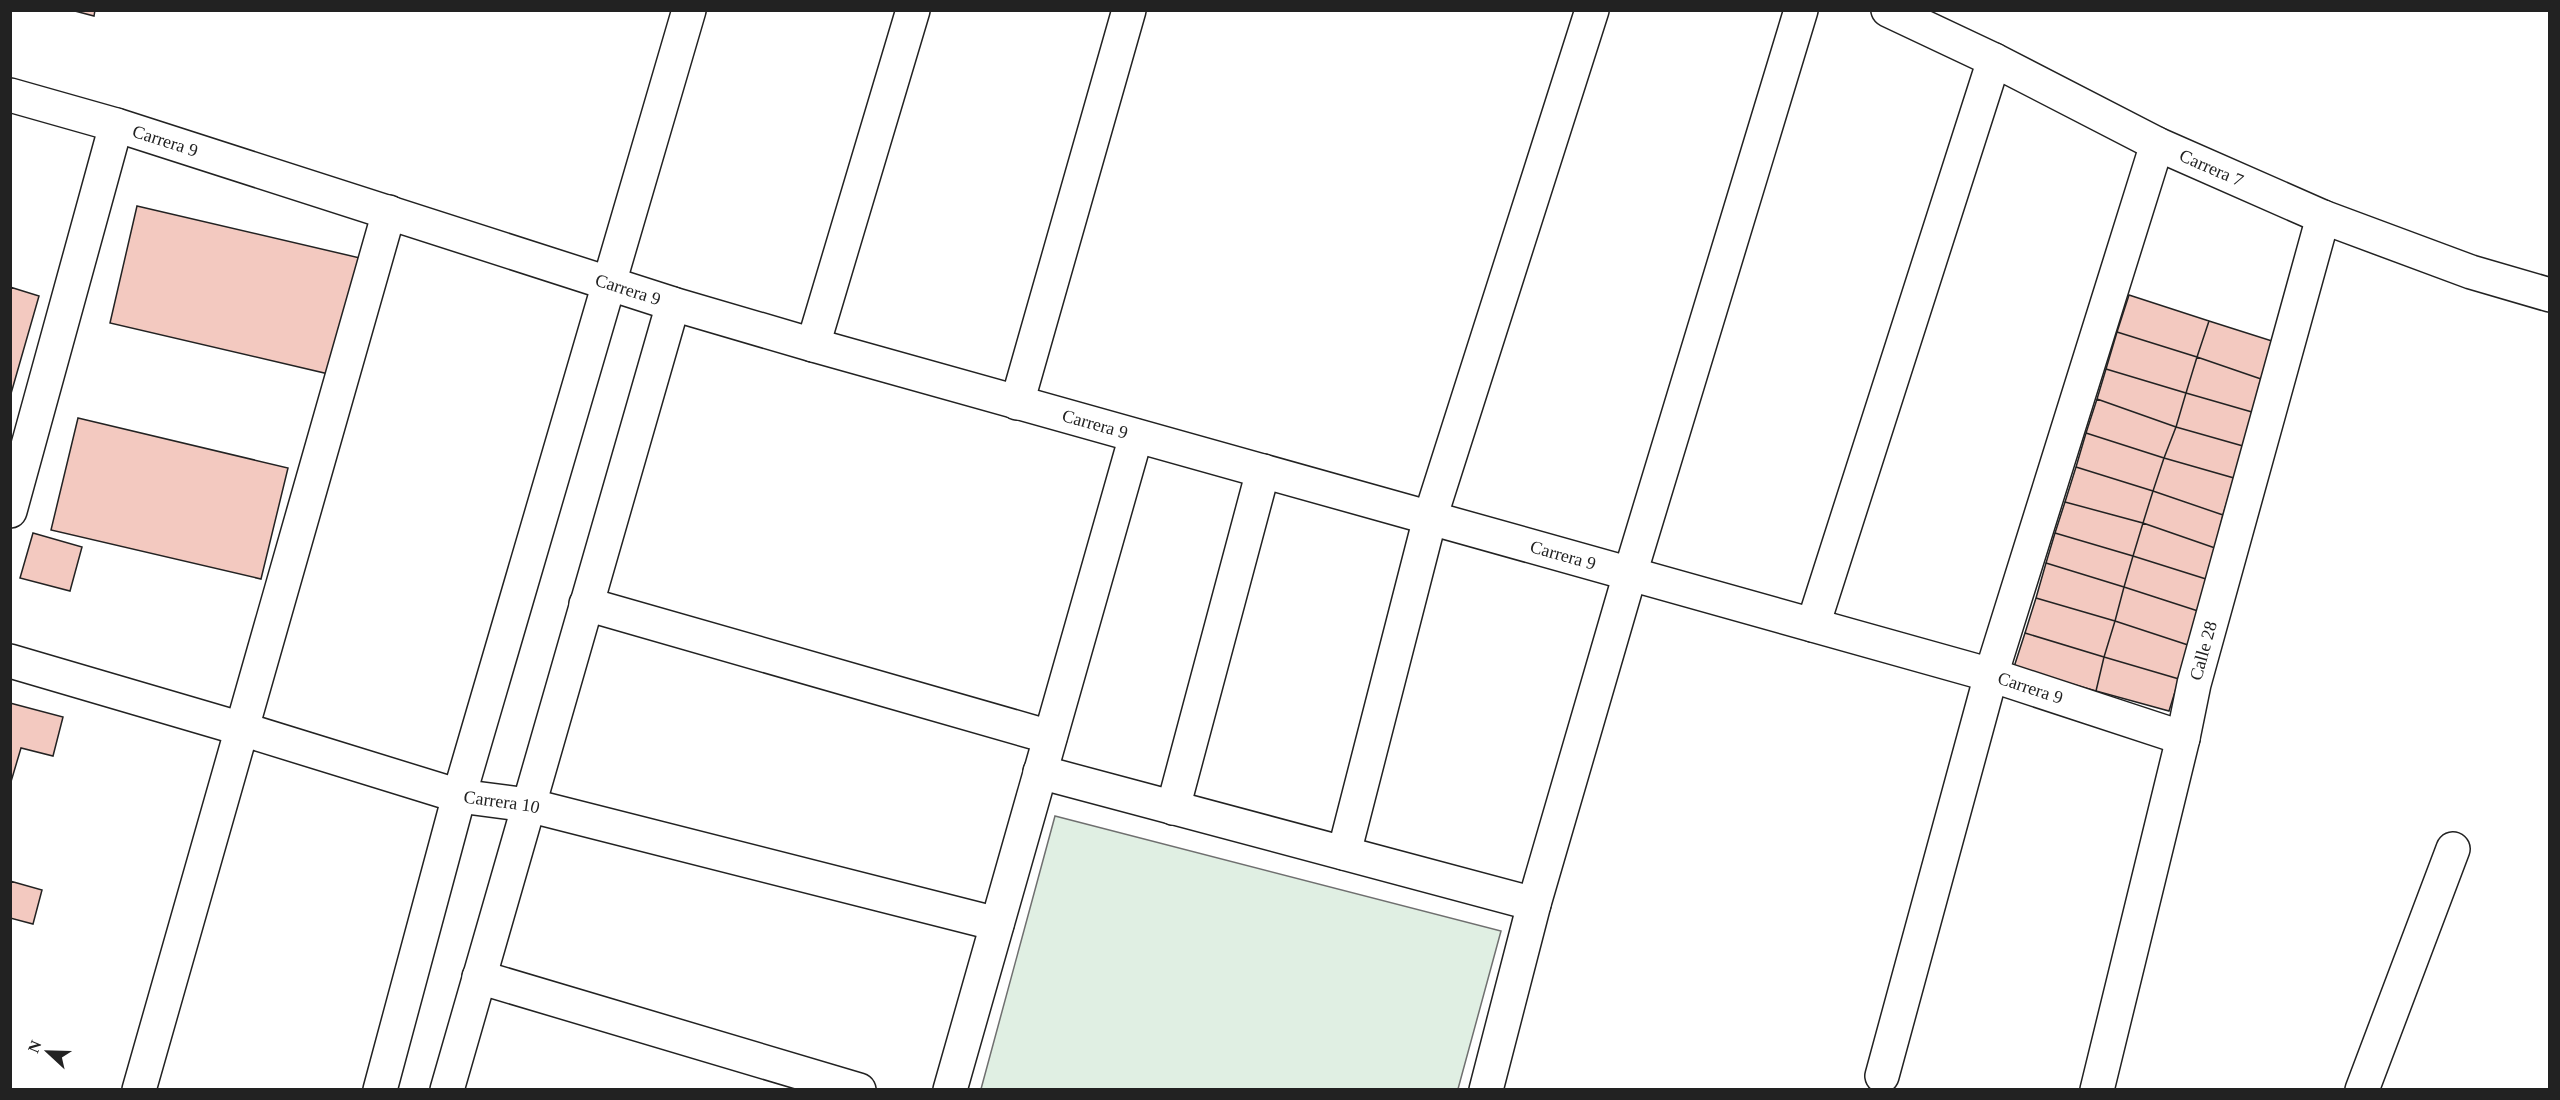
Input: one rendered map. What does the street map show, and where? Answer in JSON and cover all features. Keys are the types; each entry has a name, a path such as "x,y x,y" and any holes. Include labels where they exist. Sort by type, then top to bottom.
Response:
{"street":[{"path":"380,1089 459,796 689,10"},
{"path":"813,345 913,10"},
{"path":"1017,402 1129,10"},
{"path":"1344,853 1430,518 1592,10"},
{"path":"1494,1088 1534,904 1630,574 1801,10"},
{"name":"Carrera 7","path":"1888,10 1994,60 2157,144 2323,217 2471,272 2550,295"},
{"path":"1813,625 1994,60"},
{"name":"Carrera 9","path":"10,95 389,212 673,304 1991,675 2183,738"},
{"path":"10,511 116,126"},
{"path":"1882,1076 1991,675 2157,144"},
{"path":"140,1089 389,212"},
{"name":"Calle 28","path":"2097,1089 2183,738 2194,684 2323,217"},
{"path":"447,1089 673,304"},
{"path":"950,1089 1136,436"},
{"path":"1173,808 1263,471"},
{"path":"586,604 1050,736"},
{"name":"Carrera 10","path":"10,662 242,729 459,796 528,805 997,924"},
{"path":"1040,772 1534,904"},
{"path":"2362,1089 2453,849"},
{"path":"479,977 859,1089"}],"green space":[{"path":"1055,816 1501,931 1458,1089 981,1089"}],"building":[{"path":"71,10 95,10 94,16"},
{"path":"137,206 360,258 333,375 110,323"},
{"path":"10,287 39,296 10,397"},
{"path":"2129,295 2209,321 2197,357 2117,332"},
{"path":"2209,321 2272,341 2261,379 2197,357"},
{"path":"2117,332 2197,357 2186,393 2106,369"},
{"path":"2197,357 2261,379 2252,412 2186,393"},
{"path":"2106,369 2186,393 2176,427 2097,399"},
{"path":"2186,393 2252,412 2243,446 2176,427"},
{"path":"2097,399 2176,427 2164,458 2086,433"},
{"path":"78,418 288,468 261,579 51,530"},
{"path":"2176,427 2243,446 2234,478 2164,458"},
{"path":"2086,433 2164,458 2153,491 2076,467"},
{"path":"2164,458 2234,478 2223,515 2153,491"},
{"path":"2076,467 2153,491 2143,523 2065,502"},
{"path":"2153,491 2223,515 2215,548 2143,523"},
{"path":"2065,502 2143,523 2133,556 2055,533"},
{"path":"2143,523 2215,548 2206,579 2133,556"},
{"path":"33,533 82,547 70,591 20,578"},
{"path":"2055,533 2133,556 2124,587 2046,563"},
{"path":"2133,556 2206,579 2198,611 2124,587"},
{"path":"2046,563 2124,587 2115,621 2036,598"},
{"path":"2124,587 2198,611 2188,645 2115,621"},
{"path":"2036,598 2115,621 2104,657 2025,633"},
{"path":"2115,621 2188,645 2179,679 2104,657"},
{"path":"2025,633 2104,657 2096,691 2014,667"},
{"path":"2104,657 2179,679 2169,711 2096,691"},
{"path":"10,703 63,717 53,756 21,748 10,785"},
{"path":"10,881 42,890 33,924 10,918"}]}
